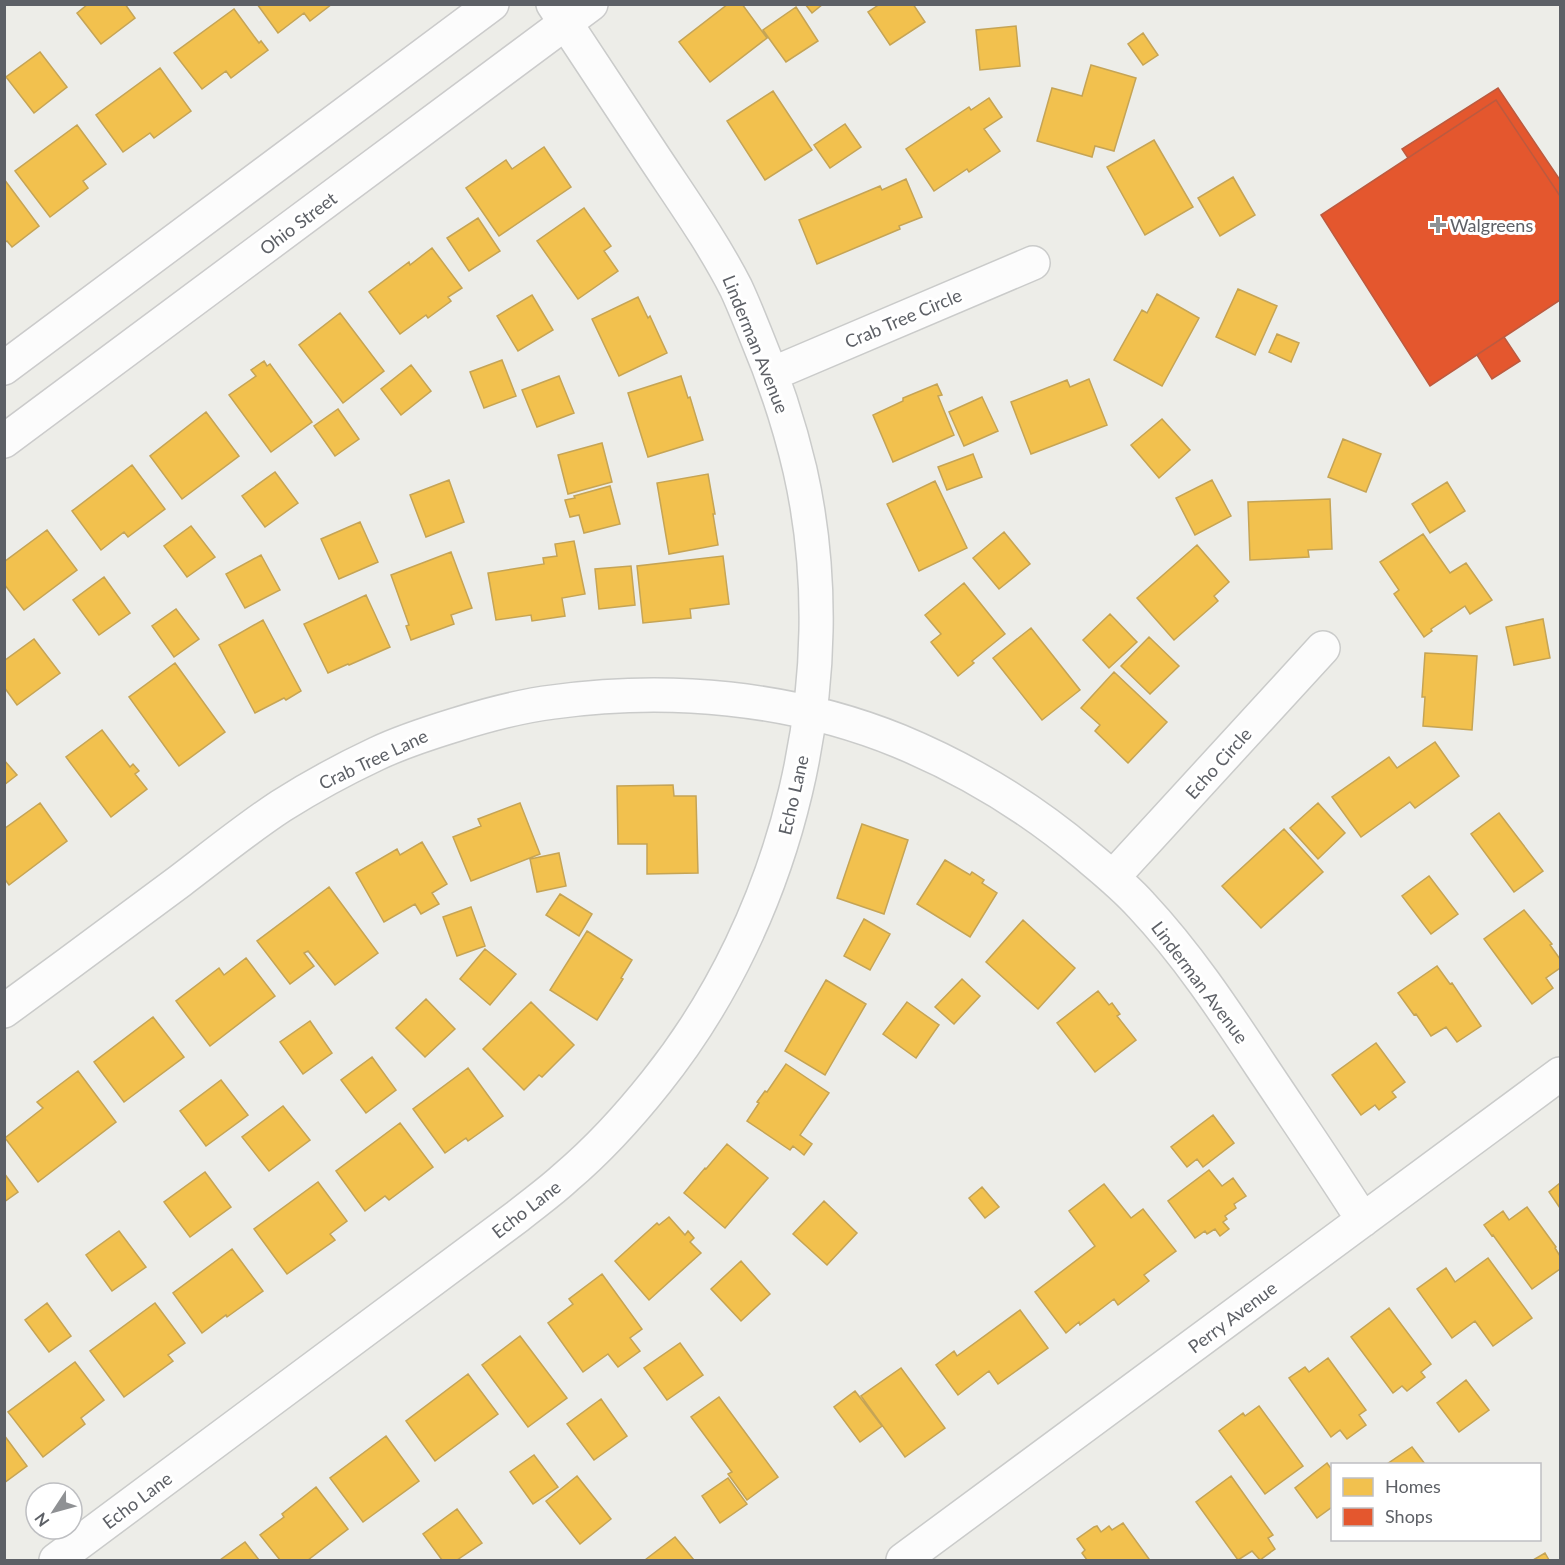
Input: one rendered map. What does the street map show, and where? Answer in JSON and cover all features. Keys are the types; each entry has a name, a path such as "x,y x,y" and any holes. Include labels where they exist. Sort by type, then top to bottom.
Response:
{"street":[{"path":"4,368 492,4"},
{"name":"Ohio Street","path":"4,441 559,14 591,4"},
{"name":"Linderman Avenue","path":"559,14 706,234 737,290 772,374 800,473 811,536 815,601 814,665 809,714 897,740 951,764 1002,793 1051,825 1113,877 1178,947 1213,994 1363,1220"},
{"name":"Crab Tree Circle","path":"772,374 1033,262"},
{"name":"Echo Circle","path":"1113,877 1323,648"},
{"name":"Crab Tree Lane","path":"4,1011 278,808 328,778 381,752 436,731 504,711 550,702 608,696 667,695 726,699 809,714"},
{"name":"Echo Lane","path":"56,1560 518,1216 568,1175 614,1130 657,1082 694,1029 727,974 755,916 778,855 796,793 809,714"},
{"name":"Perry Avenue","path":"903,1560 1560,1074"}],"building: Homes":[{"path":"88,4 125,4 135,18 101,44 77,13"},
{"path":"257,4 332,4 310,21 304,13 278,33"},
{"path":"728,4 742,4 767,38 710,82 679,42"},
{"path":"805,4 823,4 812,13"},
{"path":"880,4 913,4 925,22 890,45 868,12"},
{"path":"796,7 818,41 786,62 763,30"},
{"path":"234,9 259,43 261,41 268,50 231,78 226,71 202,89 174,53"},
{"path":"1016,26 1020,66 980,70 976,30"},
{"path":"1143,33 1158,55 1143,65 1128,44"},
{"path":"40,52 67,87 34,113 6,77"},
{"path":"1091,65 1136,78 1114,151 1095,146 1092,157 1037,141 1052,88 1082,96"},
{"path":"160,68 191,111 154,138 150,133 123,152 96,115"},
{"path":"773,91 812,150 765,180 727,121"},
{"path":"989,98 1002,117 984,129 1000,151 969,172 967,169 934,191 906,149 969,107 971,110"},
{"path":"845,124 861,147 830,168 814,145"},
{"path":"77,125 106,164 83,181 88,188 50,217 15,171"},
{"path":"1154,140 1193,207 1145,235 1107,167"},
{"path":"544,147 571,187 499,236 466,188 506,160 512,169"},
{"path":"1233,177 1255,215 1220,236 1198,198"},
{"path":"4,179 39,226 12,247 7,241 4,243"},
{"path":"906,179 922,217 899,226 900,229 817,264 799,220 880,186 882,190"},
{"path":"584,208 611,246 604,251 618,271 578,299 537,241"},
{"path":"478,218 500,251 469,271 447,238"},
{"path":"432,248 462,288 448,297 451,301 428,318 426,315 400,334 369,292"},
{"path":"1238,289 1277,306 1255,355 1216,337"},
{"path":"1157,294 1199,318 1162,386 1114,360 1142,310 1147,313"},
{"path":"532,295 553,330 518,351 497,316"},
{"path":"638,297 648,318 650,316 667,353 619,376 592,319"},
{"path":"340,313 384,371 343,403 299,345"},
{"path":"1277,334 1299,343 1291,362 1269,352"},
{"path":"502,360 516,396 484,408 470,372"},
{"path":"264,361 267,366 270,364 312,422 271,452 229,395 256,376 251,370"},
{"path":"411,365 431,391 401,415 381,389"},
{"path":"559,376 574,413 537,427 522,390"},
{"path":"681,376 703,440 648,457 628,393"},
{"path":"1089,379 1107,425 1031,454 1011,402 1067,380 1070,387"},
{"path":"937,384 942,395 938,396 954,435 893,462 873,415 903,401 903,398"},
{"path":"982,397 998,431 964,446 949,412"},
{"path":"338,409 359,439 335,456 314,426"},
{"path":"206,412 239,456 182,499 150,456"},
{"path":"1162,419 1190,450 1159,478 1131,445"},
{"path":"1343,439 1381,454 1366,492 1328,477"},
{"path":"602,443 612,482 568,494 558,455"},
{"path":"973,454 982,477 947,490 938,467"},
{"path":"132,465 165,509 128,537 124,532 101,550 72,511"},
{"path":"275,472 298,503 265,527 242,496"},
{"path":"708,474 718,545 669,554 657,483"},
{"path":"449,480 464,522 426,537 410,495"},
{"path":"1212,480 1231,516 1195,535 1176,498"},
{"path":"935,481 967,548 919,571 887,504"},
{"path":"1447,482 1465,511 1430,533 1412,504"},
{"path":"610,486 620,524 584,533 579,515 570,517 565,500"},
{"path":"1330,499 1332,549 1308,550 1309,557 1250,560 1248,502"},
{"path":"360,522 378,562 339,579 321,539"},
{"path":"191,526 215,557 187,577 164,546"},
{"path":"47,530 77,570 24,610 4,584 4,562"},
{"path":"1004,532 1030,564 999,589 973,558"},
{"path":"1423,534 1450,573 1466,563 1492,600 1470,614 1465,606 1431,629 1432,631 1424,637 1394,594 1399,590 1380,562"},
{"path":"574,541 585,594 562,598 565,616 532,621 531,615 496,620 488,573 544,564 543,558 557,556 555,544"},
{"path":"1197,545 1229,582 1214,596 1218,601 1174,640 1137,598"},
{"path":"451,552 472,608 451,615 454,624 411,640 406,626 409,625 391,575"},
{"path":"261,555 280,590 245,608 226,574"},
{"path":"723,556 729,604 690,609 691,618 643,623 637,566"},
{"path":"631,566 635,605 599,609 595,569"},
{"path":"104,577 130,613 99,635 73,600"},
{"path":"964,583 1005,634 972,661 974,663 958,676 931,642 941,634 925,615"},
{"path":"366,595 390,647 328,673 304,624"},
{"path":"176,609 199,639 174,657 152,626"},
{"path":"1110,614 1137,642 1109,668 1083,640"},
{"path":"1543,619 1550,658 1514,665 1506,627"},
{"path":"263,620 301,691 255,713 219,645"},
{"path":"1031,628 1080,690 1042,720 993,658"},
{"path":"1149,637 1179,666 1150,694 1121,666"},
{"path":"34,639 60,673 17,705 4,687 4,661"},
{"path":"1425,653 1477,656 1472,730 1423,726"},
{"path":"175,663 225,732 179,766 129,697"},
{"path":"1114,672 1167,722 1128,763 1095,731 1100,725 1081,708"},
{"path":"102,730 130,767 133,764 139,771 135,774 147,789 111,817 66,757"},
{"path":"1435,742 1459,776 1415,808 1410,802 1361,837 1332,797 1389,757 1397,768"},
{"path":"4,760 17,775 4,785"},
{"path":"673,785 674,796 696,796 698,873 647,874 647,844 618,844 617,786"},
{"path":"40,803 67,841 9,885 4,878 4,829"},
{"path":"520,803 540,854 471,881 453,837 481,826 478,819"},
{"path":"1318,803 1345,833 1318,859 1290,828"},
{"path":"1499,813 1543,871 1514,892 1471,834"},
{"path":"862,824 908,840 884,914 837,898"},
{"path":"1284,829 1323,872 1261,928 1222,886"},
{"path":"422,842 447,884 432,893 439,904 421,914 415,904 384,922 356,873 397,849 400,855"},
{"path":"559,853 566,886 537,892 530,859"},
{"path":"945,860 970,875 972,872 984,880 982,883 997,893 970,937 917,904"},
{"path":"1429,876 1458,914 1431,934 1402,896"},
{"path":"329,887 378,953 335,985 308,951 304,953 314,966 290,984 257,941"},
{"path":"560,894 592,914 579,936 546,915"},
{"path":"471,907 485,946 457,956 443,917"},
{"path":"1524,910 1552,944 1550,945 1560,959 1560,968 1546,978 1553,988 1532,1004 1484,939"},
{"path":"864,919 890,934 870,970 844,956"},
{"path":"1023,920 1075,968 1038,1009 986,962"},
{"path":"587,931 632,960 597,1020 550,990"},
{"path":"485,949 516,974 490,1005 460,979"},
{"path":"246,958 275,996 210,1046 176,1001 219,968 224,975"},
{"path":"1437,966 1450,984 1452,983 1481,1026 1457,1042 1446,1027 1431,1036 1398,993"},
{"path":"962,979 980,996 954,1024 935,1007"},
{"path":"826,980 866,1004 825,1075 785,1051"},
{"path":"1098,991 1109,1005 1112,1003 1120,1014 1117,1016 1136,1040 1095,1072 1057,1023"},
{"path":"426,999 455,1029 425,1057 396,1028"},
{"path":"531,1002 574,1045 542,1077 539,1075 524,1090 483,1049"},
{"path":"907,1002 939,1025 916,1058 883,1034"},
{"path":"153,1017 184,1057 124,1102 94,1062"},
{"path":"310,1021 332,1053 303,1074 280,1042"},
{"path":"1376,1043 1405,1082 1392,1092 1396,1097 1379,1110 1375,1105 1361,1115 1332,1075"},
{"path":"372,1057 396,1090 366,1113 341,1080"},
{"path":"786,1064 829,1093 800,1135 812,1144 804,1155 793,1146 790,1150 747,1121 759,1103 757,1102 765,1091 767,1092"},
{"path":"468,1068 503,1116 468,1141 466,1138 445,1153 413,1109"},
{"path":"78,1071 116,1122 38,1182 5,1138 43,1108 37,1102"},
{"path":"221,1080 248,1115 206,1146 180,1111"},
{"path":"283,1106 310,1140 269,1171 242,1137"},
{"path":"1213,1115 1234,1143 1203,1167 1197,1159 1187,1167 1171,1147"},
{"path":"400,1123 433,1167 389,1200 385,1196 365,1211 336,1171"},
{"path":"727,1144 768,1178 725,1228 684,1193"},
{"path":"1209,1170 1222,1186 1233,1178 1246,1196 1234,1204 1236,1208 1225,1216 1227,1219 1223,1222 1229,1229 1220,1236 1215,1229 1207,1234 1205,1231 1195,1238 1168,1201"},
{"path":"205,1172 231,1207 190,1237 164,1202"},
{"path":"4,1173 18,1192 4,1202"},
{"path":"318,1182 347,1221 330,1234 335,1240 287,1274 254,1229"},
{"path":"1560,1183 1560,1208 1549,1192"},
{"path":"1104,1184 1131,1218 1143,1209 1176,1251 1144,1275 1149,1281 1118,1305 1114,1299 1066,1333 1035,1292 1095,1246 1069,1211"},
{"path":"982,1187 999,1207 985,1218 969,1198"},
{"path":"824,1201 857,1233 827,1265 793,1234"},
{"path":"1527,1207 1560,1256 1560,1269 1532,1289 1484,1225 1503,1211 1509,1220"},
{"path":"669,1217 685,1235 688,1231 694,1238 690,1242 701,1253 649,1300 615,1261 657,1223 659,1225"},
{"path":"119,1231 146,1267 112,1291 86,1255"},
{"path":"232,1249 263,1291 202,1333 173,1293"},
{"path":"1488,1258 1532,1318 1493,1346 1475,1321 1452,1338 1417,1289 1446,1268 1455,1282"},
{"path":"741,1261 770,1294 741,1321 711,1289"},
{"path":"602,1274 642,1329 630,1338 640,1351 618,1367 608,1354 583,1372 548,1323 573,1304 569,1299"},
{"path":"47,1303 71,1336 49,1352 25,1320"},
{"path":"155,1303 185,1343 168,1355 173,1361 124,1397 90,1351"},
{"path":"1389,1308 1431,1364 1421,1372 1425,1377 1407,1391 1402,1386 1393,1393 1351,1337"},
{"path":"1020,1310 1048,1348 998,1384 989,1371 958,1395 936,1365 954,1351 957,1356"},
{"path":"520,1336 567,1398 528,1427 482,1365"},
{"path":"680,1343 703,1375 667,1400 644,1368"},
{"path":"1328,1358 1366,1410 1359,1415 1366,1425 1347,1439 1340,1430 1331,1437 1289,1378 1305,1367 1309,1372"},
{"path":"75,1362 104,1400 81,1418 85,1424 43,1457 8,1412"},
{"path":"901,1368 945,1428 905,1457 861,1396"},
{"path":"468,1374 498,1414 435,1461 406,1421"},
{"path":"1466,1380 1489,1410 1459,1432 1437,1403"},
{"path":"855,1391 882,1426 860,1442 834,1407"},
{"path":"719,1397 778,1477 747,1500 728,1474 732,1472 691,1417"},
{"path":"601,1399 627,1436 594,1460 567,1424"},
{"path":"1259,1406 1303,1466 1265,1494 1219,1431 1243,1413 1245,1416"},
{"path":"4,1435 27,1466 4,1483"},
{"path":"386,1436 419,1481 363,1522 330,1478"},
{"path":"1412,1447 1424,1463 1388,1463"},
{"path":"534,1455 558,1487 533,1504 510,1472"},
{"path":"1327,1463 1331,1469 1331,1508 1317,1518 1295,1488"},
{"path":"577,1476 611,1519 580,1544 546,1501"},
{"path":"1231,1476 1273,1535 1268,1538 1275,1549 1260,1560 1252,1551 1238,1560 1196,1502"},
{"path":"728,1478 747,1504 720,1523 702,1496"},
{"path":"316,1487 348,1529 308,1560 280,1560 260,1535 284,1517 282,1514"},
{"path":"457,1509 482,1543 457,1560 442,1560 423,1534"},
{"path":"1123,1523 1149,1559 1087,1560 1082,1553 1085,1550 1077,1539 1094,1527 1097,1526 1101,1532 1109,1526 1112,1530"},
{"path":"675,1537 694,1560 645,1560"},
{"path":"245,1542 259,1560 220,1560"},
{"path":"1545,1553 1549,1560 1533,1560"}],"building: Shops":[{"path":"1498,88 1560,180 1560,196 1496,100 1408,158 1402,149"},
{"name":"Walgreens","path":"1496,100 1560,196 1560,300 1430,386 1321,215"},
{"path":"1504,337 1520,361 1492,379 1477,355"}],"place":[{"name":"Walgreens","path":"1438,225"}]}
